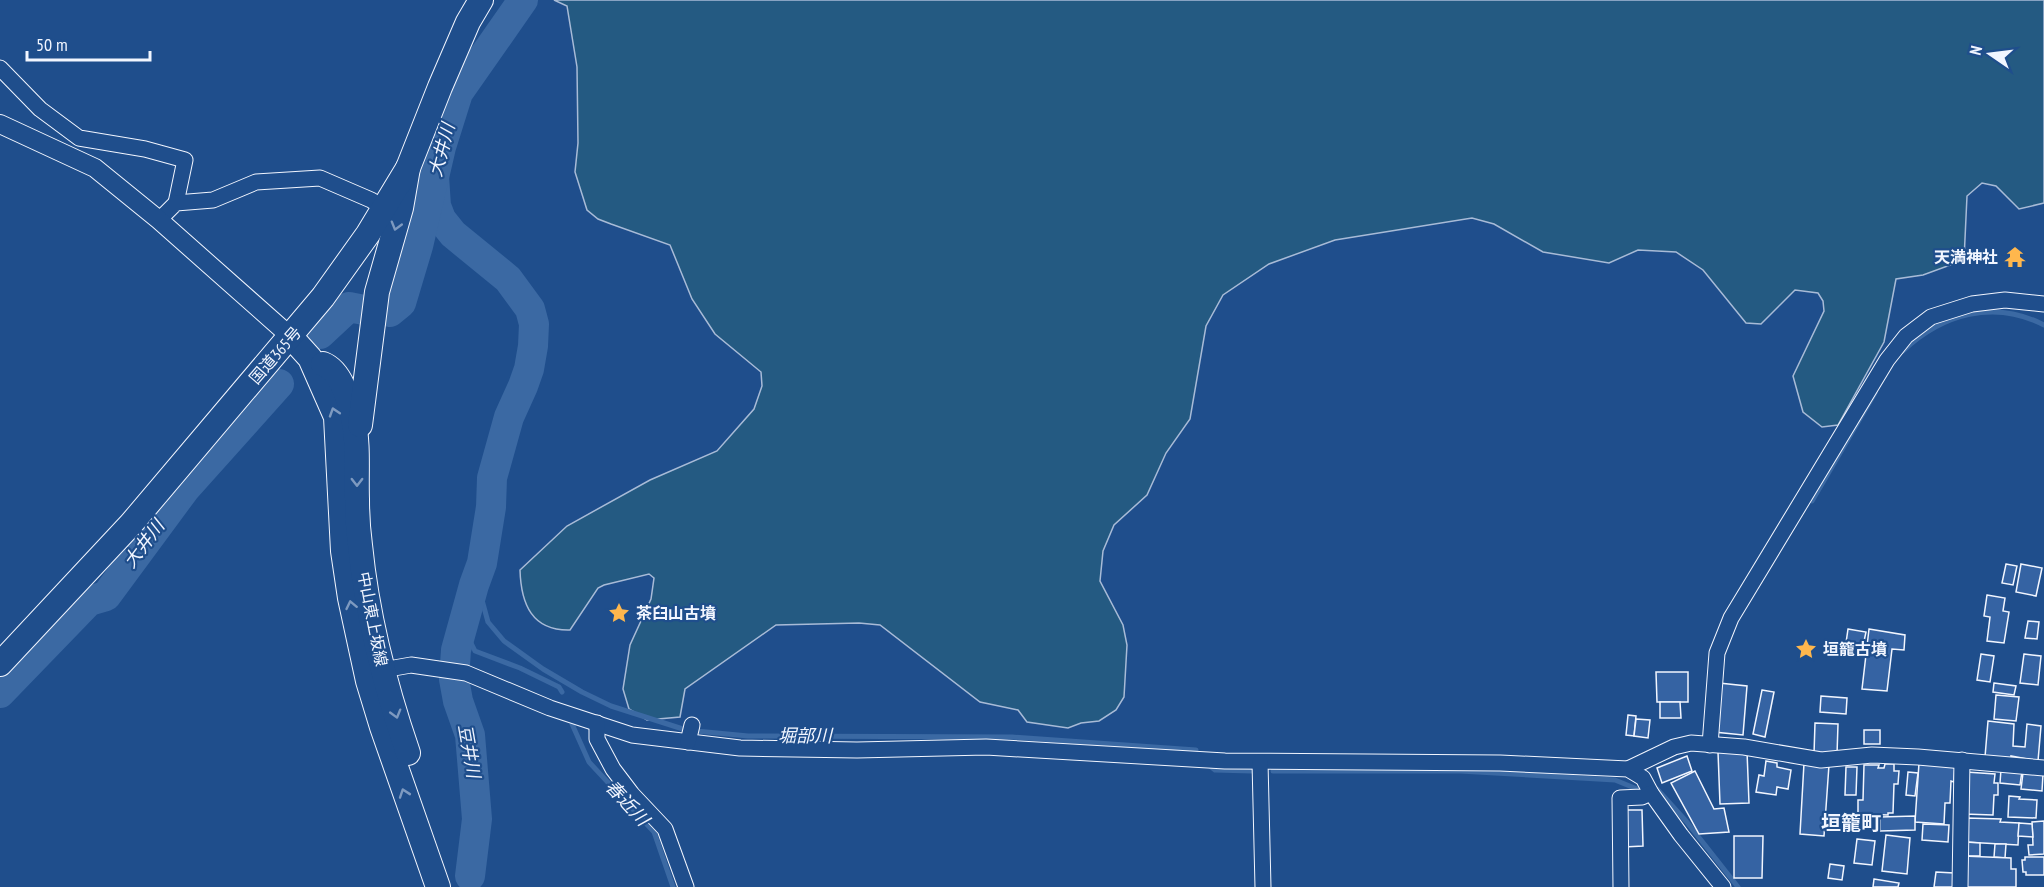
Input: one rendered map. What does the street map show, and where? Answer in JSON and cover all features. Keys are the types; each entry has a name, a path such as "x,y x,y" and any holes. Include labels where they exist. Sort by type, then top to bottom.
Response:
{"main road":[{"name":"国道365号","path":"0,664 131,524 330,288 368,234 408,168 468,22 481,0"},
{"path":"357,446 377,292 401,208 408,168"},
{"name":"中山東上坂線","path":"291,337 310,358 336,417 342,551 350,598 376,677 398,723 456,887"},
{"name":"中山東上坂線","path":"310,358 330,366 347,396 354,419 360,548 382,727 438,887"}],"street":[{"path":"0,68 40,109 80,138 145,149 185,160 176,203 159,220"},
{"path":"0,124 95,168 159,220 291,337"},
{"path":"176,203 213,200 256,182 320,178 384,208"},
{"path":"1710,745 1717,653 1731,618 1887,360 1906,336 1931,317 1971,304 2005,300 2044,304"},
{"path":"376,677 394,668 411,665 466,673 550,708 632,735 690,734 740,747 857,750 986,747 1260,762 1500,764 1628,769 1674,747 1691,743 1744,747 1821,760 1872,755 2044,768"},
{"path":"597,723 597,739 613,770 664,829 686,887"},
{"path":"1960,887 1962,760"},
{"path":"1260,762 1263,887"},
{"path":"1628,769 1643,778 1651,793 1723,887"},
{"path":"1621,887 1620,798 1642,797 1651,793"}],"shaded area":[{"path":"554,0 2044,0 2044,203 2019,209 1996,186 1982,183 1967,196 1964,260 1923,275 1896,279 1884,342 1838,425 1822,427 1803,412 1793,376 1824,311 1823,301 1818,293 1795,290 1761,324 1746,323 1703,270 1676,252 1638,250 1609,263 1543,252 1494,224 1472,218 1335,240 1269,264 1223,295 1206,326 1190,419 1166,453 1147,495 1114,525 1103,551 1100,581 1123,625 1127,645 1124,697 1116,710 1099,721 1081,723 1068,728 1027,722 1018,710 980,702 880,625 859,623 776,625 685,689 680,717 647,720 629,709 623,689 630,645 651,599 654,578 649,574 598,588 570,630 546,626 531,613 523,594 520,570 567,526 650,480 717,451 754,409 762,386 761,372 715,334 692,299 670,245 598,219 587,210 575,172 578,143 577,67 567,6"}],"building":[{"path":"2006,564 2017,566 2013,585 2002,583"},
{"path":"2021,564 2042,568 2036,596 2016,592"},
{"path":"1987,595 2005,598 2003,611 2009,612 2004,643 1987,641 1990,617 1984,616"},
{"path":"2028,621 2039,622 2037,639 2025,638"},
{"path":"1848,629 1866,632 1863,646 1846,643"},
{"path":"1869,629 1905,635 1904,650 1892,649 1887,691 1862,689"},
{"path":"1981,654 1994,656 1990,682 1977,680"},
{"path":"2024,654 2041,656 2038,685 2020,683"},
{"path":"1656,672 1688,672 1688,702 1657,702"},
{"path":"1719,683 1747,686 1743,735 1714,732"},
{"path":"1994,683 2016,686 2014,695 1993,692"},
{"path":"1762,690 1774,692 1765,737 1753,734"},
{"path":"1996,695 2019,697 2016,721 1994,719"},
{"path":"1821,696 1847,698 1846,714 1820,712"},
{"path":"1660,702 1680,702 1681,718 1660,718"},
{"path":"1628,715 1636,716 1634,736 1626,735"},
{"path":"1636,719 1650,720 1648,738 1634,736"},
{"path":"1988,721 2014,724 2013,746 2025,747 2027,724 2041,726 2038,761 2011,756 2011,759 1985,757"},
{"path":"1815,723 1838,724 1837,755 1814,754"},
{"path":"1864,730 1880,730 1880,744 1864,744"},
{"path":"1747,751 1749,803 1720,804 1718,752"},
{"path":"1687,756 1692,771 1662,783 1657,768"},
{"path":"1766,761 1777,763 1777,767 1791,770 1788,789 1777,787 1776,795 1756,792 1759,775 1764,776"},
{"path":"1804,763 1829,765 1824,836 1800,834"},
{"path":"1919,763 1955,765 1954,782 1951,781 1950,803 1945,803 1944,824 1915,822"},
{"path":"1885,764 1894,764 1894,771 1899,771 1898,784 1894,784 1893,813 1888,813 1888,815 1858,814 1858,800 1863,800 1864,765 1879,765 1878,768 1884,768"},
{"path":"1846,767 1857,767 1856,795 1845,795"},
{"path":"2001,769 2022,771 2020,785 2000,783"},
{"path":"1695,771 1714,809 1724,808 1729,832 1699,834 1671,783"},
{"path":"1908,772 1918,773 1915,796 1906,795"},
{"path":"1966,772 1995,774 1994,783 1998,783 1998,795 1994,795 1993,815 1964,814"},
{"path":"2023,773 2043,774 2042,791 2021,789"},
{"path":"2009,796 2037,800 2036,818 2008,817"},
{"path":"1623,810 1642,810 1643,846 1624,847"},
{"path":"1915,816 1915,830 1880,831 1880,817"},
{"path":"1966,818 2001,819 2000,822 2019,823 2018,845 1965,842"},
{"path":"2044,821 2044,854 2029,855 2028,845 2033,845 2032,822"},
{"path":"2019,823 2032,824 2033,837 2018,836"},
{"path":"1923,824 1949,825 1948,842 1922,840"},
{"path":"1886,835 1910,838 1907,874 1882,871"},
{"path":"1734,836 1763,836 1762,878 1734,878"},
{"path":"1857,839 1875,841 1872,865 1854,863"},
{"path":"1966,842 1980,843 1980,856 1966,856"},
{"path":"1995,844 2006,844 2005,858 1994,857"},
{"path":"1963,856 2011,858 2011,869 2016,869 2016,887 1962,887"},
{"path":"2025,857 2044,857 2044,875 2026,875 2026,872 2023,872 2022,860 2025,860"},
{"path":"1830,864 1844,866 1842,880 1828,878"},
{"path":"1936,872 1954,873 1953,887 1934,887"},
{"path":"1874,879 1899,883 1898,887 1873,887"}],"waterway":[{"name":"大井川","path":"390,312 401,303 418,246 441,147 458,93 523,0"},
{"name":"豆井川","path":"434,176 436,206 441,219 453,234 508,279 530,309 534,324 529,369 509,417 492,478 491,507 482,563 456,650 454,679 458,701 470,735 477,819 470,876"},
{"name":"大井川","path":"320,334 349,307 364,310"},
{"path":"1903,351 1934,328 1969,314 2006,313 2025,317 2044,325"},
{"name":"大井川","path":"0,693 89,601 106,596 185,489 279,384"},
{"path":"1812,501 1875,393"},
{"name":"堀部川","path":"474,585 481,587 488,622 504,641 543,669 611,706 686,730 748,736 1012,737 1196,750"},
{"name":"春近川","path":"463,627 475,651 520,668 559,687 562,692"},
{"name":"春近川","path":"572,724 589,762 654,832 673,887"},
{"name":"堀部川","path":"1210,766 1215,770 1252,771"},
{"path":"1273,771 1460,771 1615,780 1637,789"},
{"path":"1657,789 1686,821 1738,887"}],"place":[{"name":"天満神社","path":"2015,257"},
{"name":"茶臼山古墳","path":"619,613"},
{"name":"垣籠古墳","path":"1806,649"}],"district":[{"name":"垣籠町","path":"1851,823"}]}
